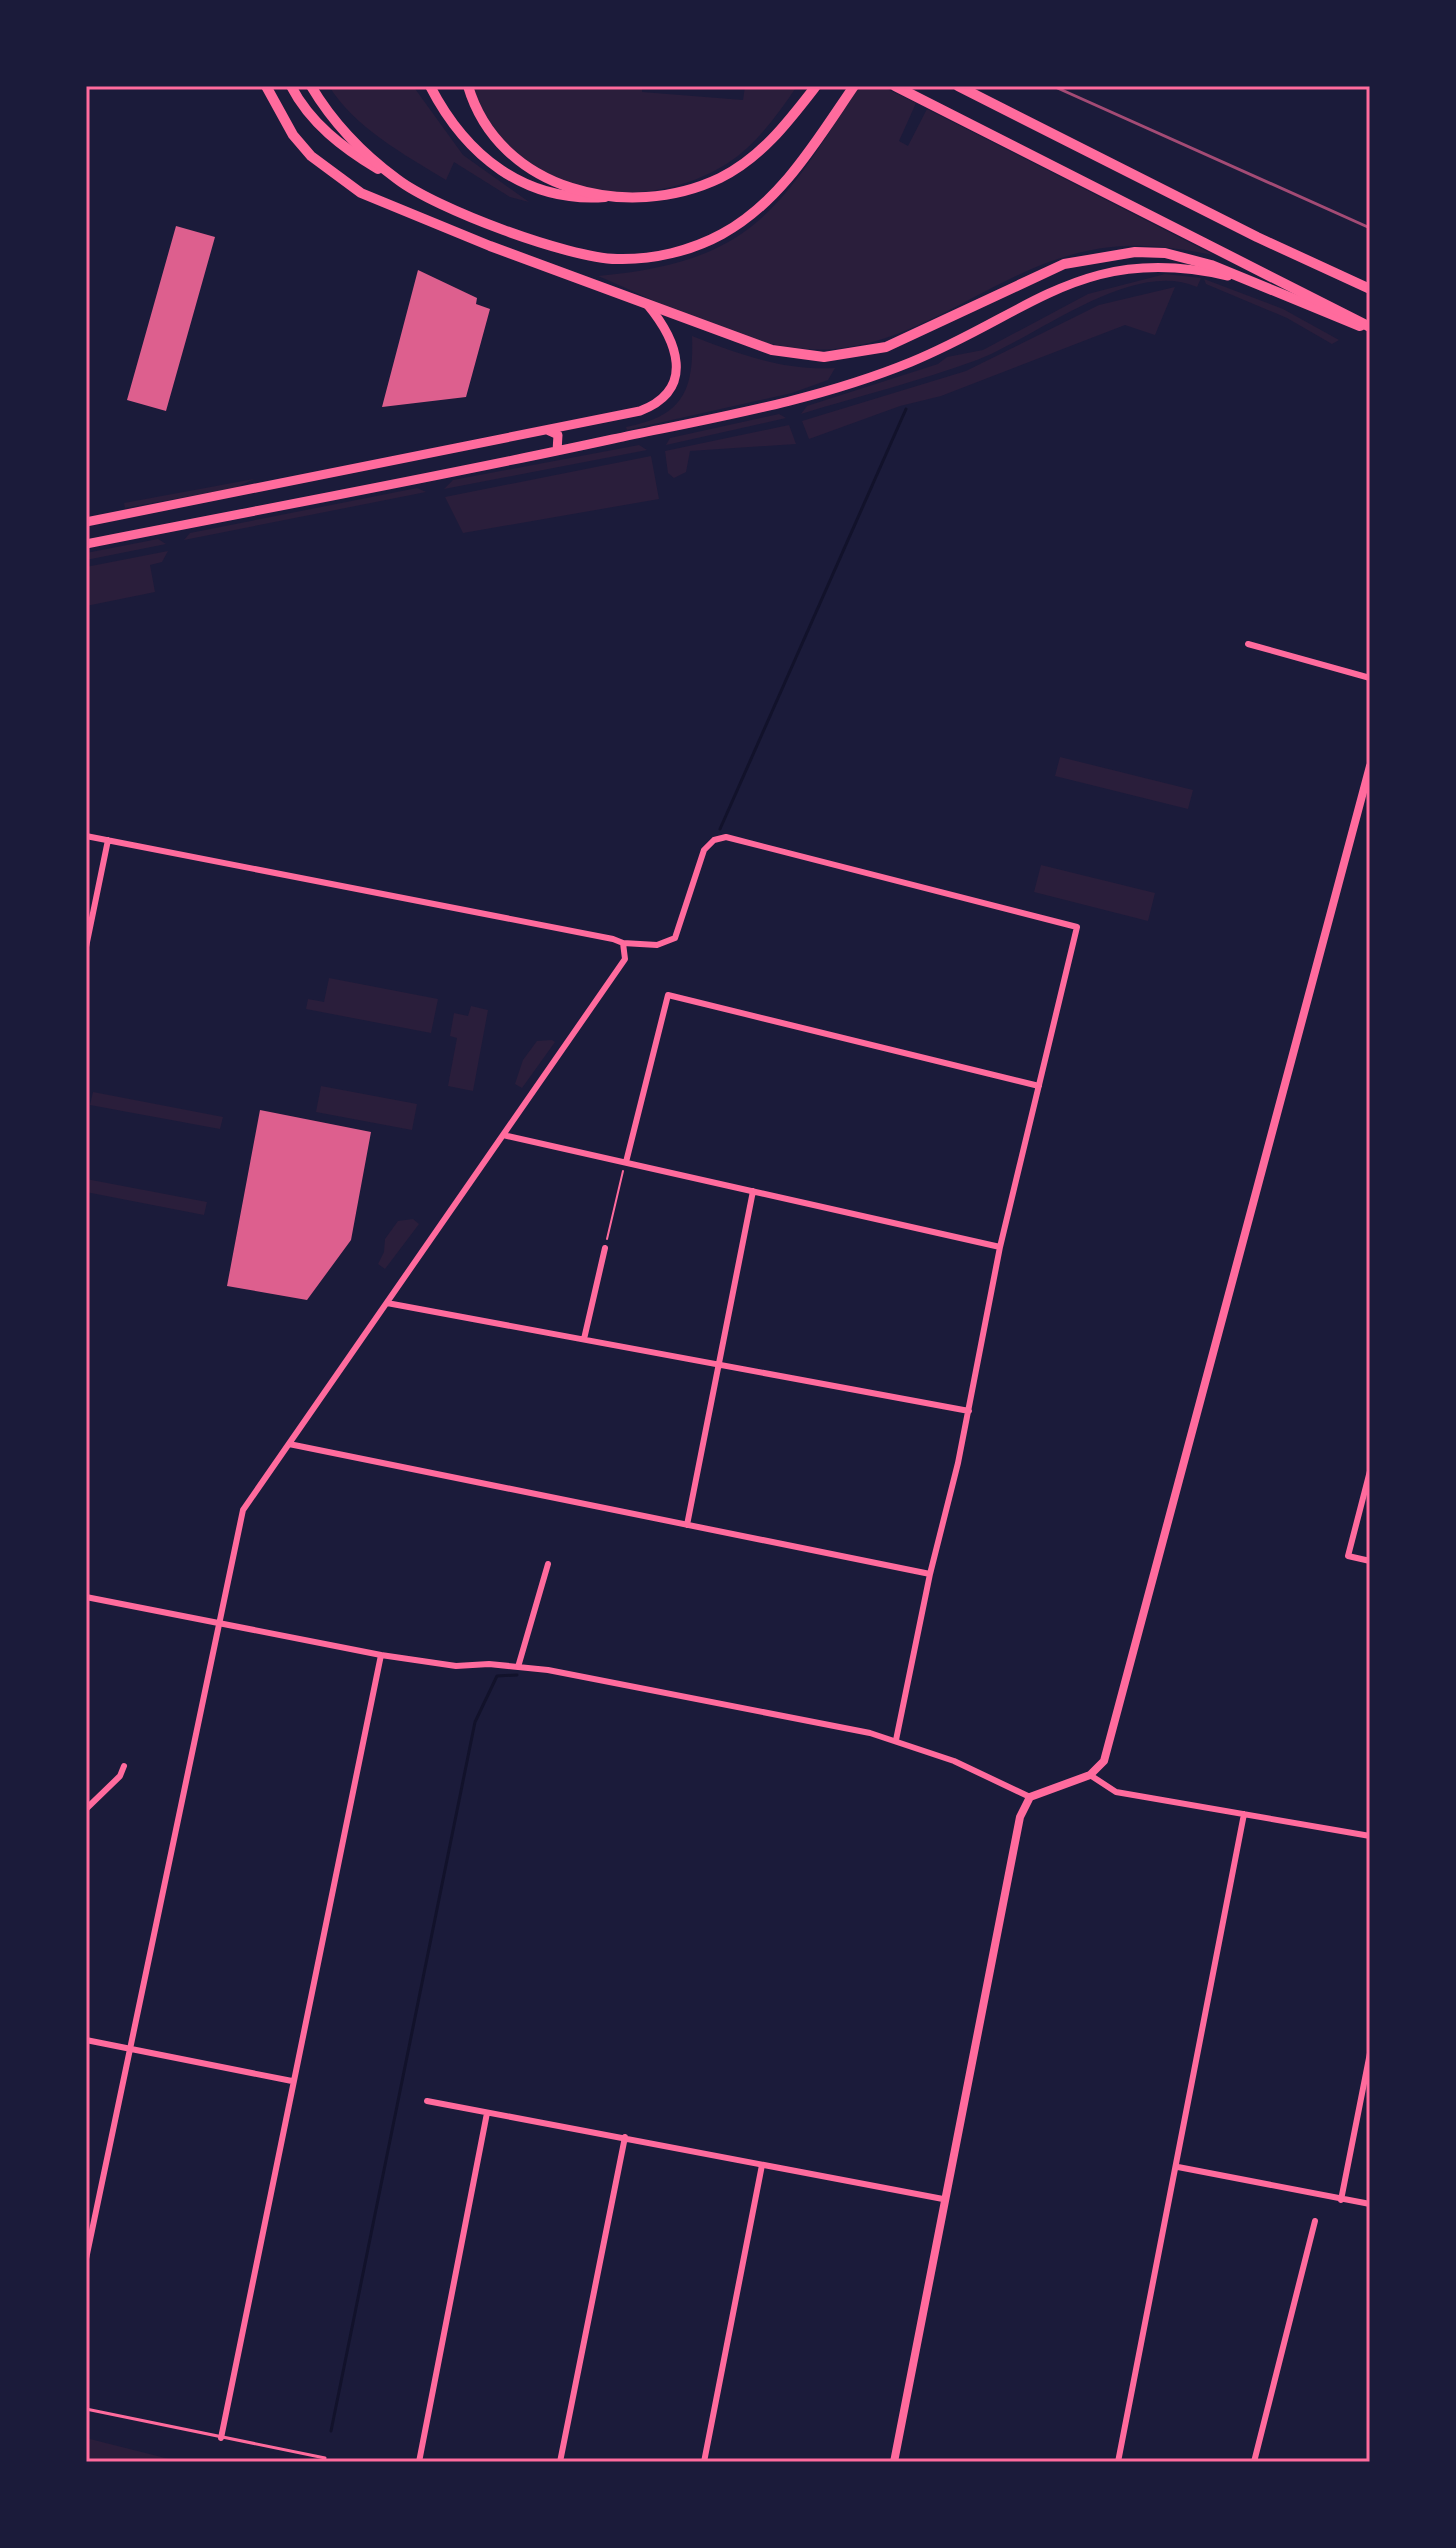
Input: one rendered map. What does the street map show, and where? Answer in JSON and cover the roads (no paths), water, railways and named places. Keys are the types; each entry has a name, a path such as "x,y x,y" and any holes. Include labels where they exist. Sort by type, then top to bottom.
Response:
{"main road":[{"path":"266,86 293,135 311,156 361,193 772,350 824,357 886,347 1040,273 1091,257 1165,253 1211,265 1370,329"},
{"path":"291,86 307,111 333,138 398,180 493,225 566,250 618,259 664,255 711,240 760,207 807,154 854,86"},
{"path":"311,86 347,135 398,180"},
{"path":"430,86 464,138 505,173 558,195 576,199 655,197 721,177 782,131 816,86"},
{"path":"468,86 480,117 510,154 552,181 606,197"},
{"path":"895,86 1370,329"},
{"path":"958,86 1257,237 1370,289"},
{"path":"86,544 557,451 774,404 871,377 938,350 1045,293 1089,276 1139,266 1168,266 1250,281"},
{"path":"86,522 640,411 666,393 677,361 669,334 647,304"},
{"path":"547,430 558,435 557,451"}],"street":[{"path":"1248,644 1370,678"},
{"path":"894,2462 1020,1817 1030,1797 1090,1775 1104,1761 1370,766"},
{"path":"86,836 625,946 657,945 675,938 704,850 714,840 726,837 1077,927 1000,1247 969,1411 930,1574 896,1740"},
{"path":"86,947 108,840"},
{"path":"86,2259 243,1510 625,959 625,946"},
{"path":"626,1162 668,995 1039,1086"},
{"path":"503,1135 1000,1247"},
{"path":"687,1525 753,1191"},
{"path":"584,1339 605,1248"},
{"path":"387,1303 969,1411"},
{"path":"289,1444 930,1574"},
{"path":"1370,1471 1348,1556 1370,1561"},
{"path":"518,1667 548,1564"},
{"path":"86,1597 381,1655 456,1666 558,1671 896,1740 954,1761 1030,1797"},
{"path":"221,2438 381,1655"},
{"path":"86,1809 120,1776 124,1766"},
{"path":"1090,1775 1116,1792 1370,1836"},
{"path":"1118,2462 1178,2167 1244,1814"},
{"path":"86,2040 292,2081"},
{"path":"1341,2200 1370,2053"},
{"path":"427,2101 943,2199"},
{"path":"419,2462 487,2113"},
{"path":"560,2462 625,2137"},
{"path":"704,2462 762,2165"},
{"path":"1178,2167 1370,2204"},
{"path":"1254,2462 1315,2221"}],"lane":[{"path":"86,2409 325,2458 324,2462"}],"waterway":[{"path":"720,829 906,409"},
{"path":"331,2431 475,1722 497,1676 517,1675"}],"railway":[{"path":"1053,86 1370,228"}]}
